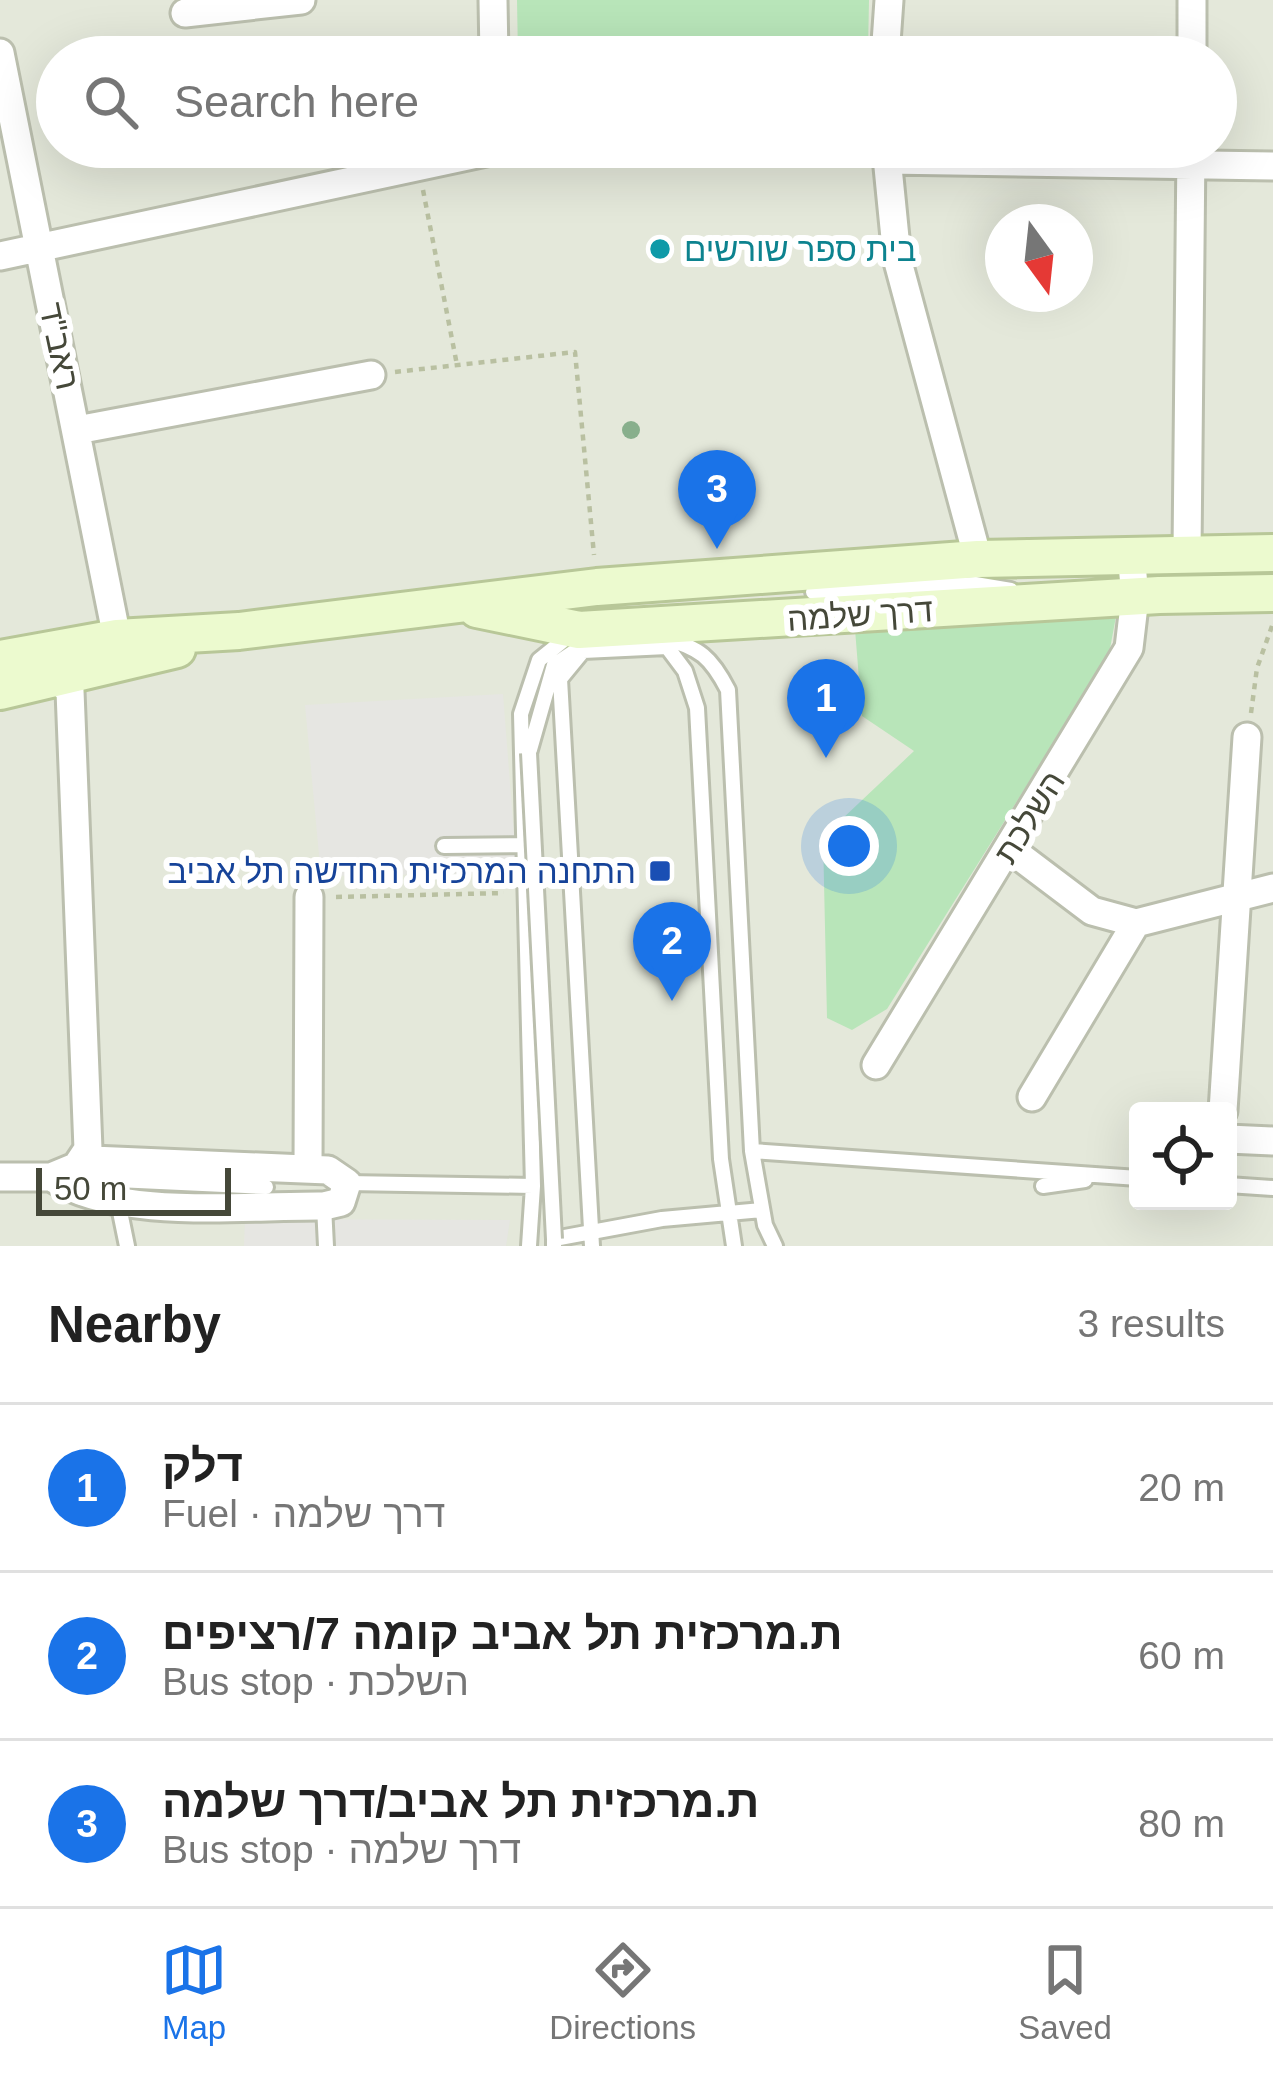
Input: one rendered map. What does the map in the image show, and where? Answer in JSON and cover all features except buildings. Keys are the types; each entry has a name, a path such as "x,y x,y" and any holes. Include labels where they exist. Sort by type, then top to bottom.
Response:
{"street":[{"path":"185,13 301,0"},
{"path":"493,0 494,36"},
{"path":"886,36 889,0"},
{"path":"1192,0 1192,36"},
{"name":"ראב\"ד","path":"0,53 117,638"},
{"path":"1237,162 1273,166"},
{"path":"0,256 409,168"},
{"path":"887,168 897,258 976,571"},
{"path":"1187,552 1191,168"},
{"path":"77,430 371,375"},
{"name":"דרך שלמה","path":"0,659 117,638 239,631 597,587 976,571 1067,556 1273,553"},
{"name":"השלכת","path":"876,1065 1129,648 1135,597 1131,554"},
{"name":"דרך שלמה","path":"450,603 578,630 1273,593"},
{"name":"דרך שלמה","path":"0,691 239,631"},
{"path":"58,680 70,691 73,761 88,1149 78,1164"},
{"path":"1224,1102 1247,737"},
{"path":"1010,849 1091,911 1136,923 1273,888"},
{"path":"308,1169 309,897"},
{"path":"1032,1097 1136,923"},
{"path":"1237,1139 1273,1141"},
{"path":"0,1177 51,1178 82,1195 118,1202 324,1206 341,1202 347,1183 341,1174 308,1169 92,1160 51,1178"}],"lane":[{"path":"813,592 976,571 1080,600"},
{"path":"529,1246 533,1186 521,714 529,680 552,644 578,630"},
{"path":"762,1210 662,1219 554,1243 529,754 554,665 584,644 664,638 694,646 712,658 728,691 752,1151 762,1210 776,1246"},
{"path":"592,1246 560,679 583,651 667,647 685,671 697,708 721,1159 734,1246"},
{"path":"444,846 525,845"},
{"path":"752,1151 1129,1176"},
{"path":"1043,1186 1129,1177"},
{"path":"51,1178 266,1187"},
{"path":"347,1183 533,1186"},
{"path":"1237,1185 1273,1188"},
{"path":"118,1202 127,1246"},
{"path":"324,1206 326,1246"}],"path":[{"path":"418,168 457,365"},
{"path":"371,375 575,352 597,587"},
{"path":"1247,737 1257,668 1273,623"},
{"path":"309,897 528,892"}],"shaded area":[{"path":"0,0 1273,0 1273,1246 0,1246"},
{"path":"503,694 517,873 321,876 305,705"},
{"path":"245,1219 510,1220 506,1246 244,1246"}],"green space":[{"path":"517,0 869,0 868,36 518,36"},
{"path":"1117,611 1109,654 887,1009 852,1030 827,1018 823,837 914,751 862,716 854,617"}],"place":[{"name":"בית ספר שורשים","path":"660,249"},
{"name":"ת.מרכזית תל אביב/דרך שלמה","path":"717,549"},
{"name":"דלק","path":"826,758"},
{"name":"התחנה המרכזית החדשה תל אביב","path":"660,871"},
{"name":"ת.מרכזית תל אביב קומה 7/רציפים","path":"672,1001"}]}
